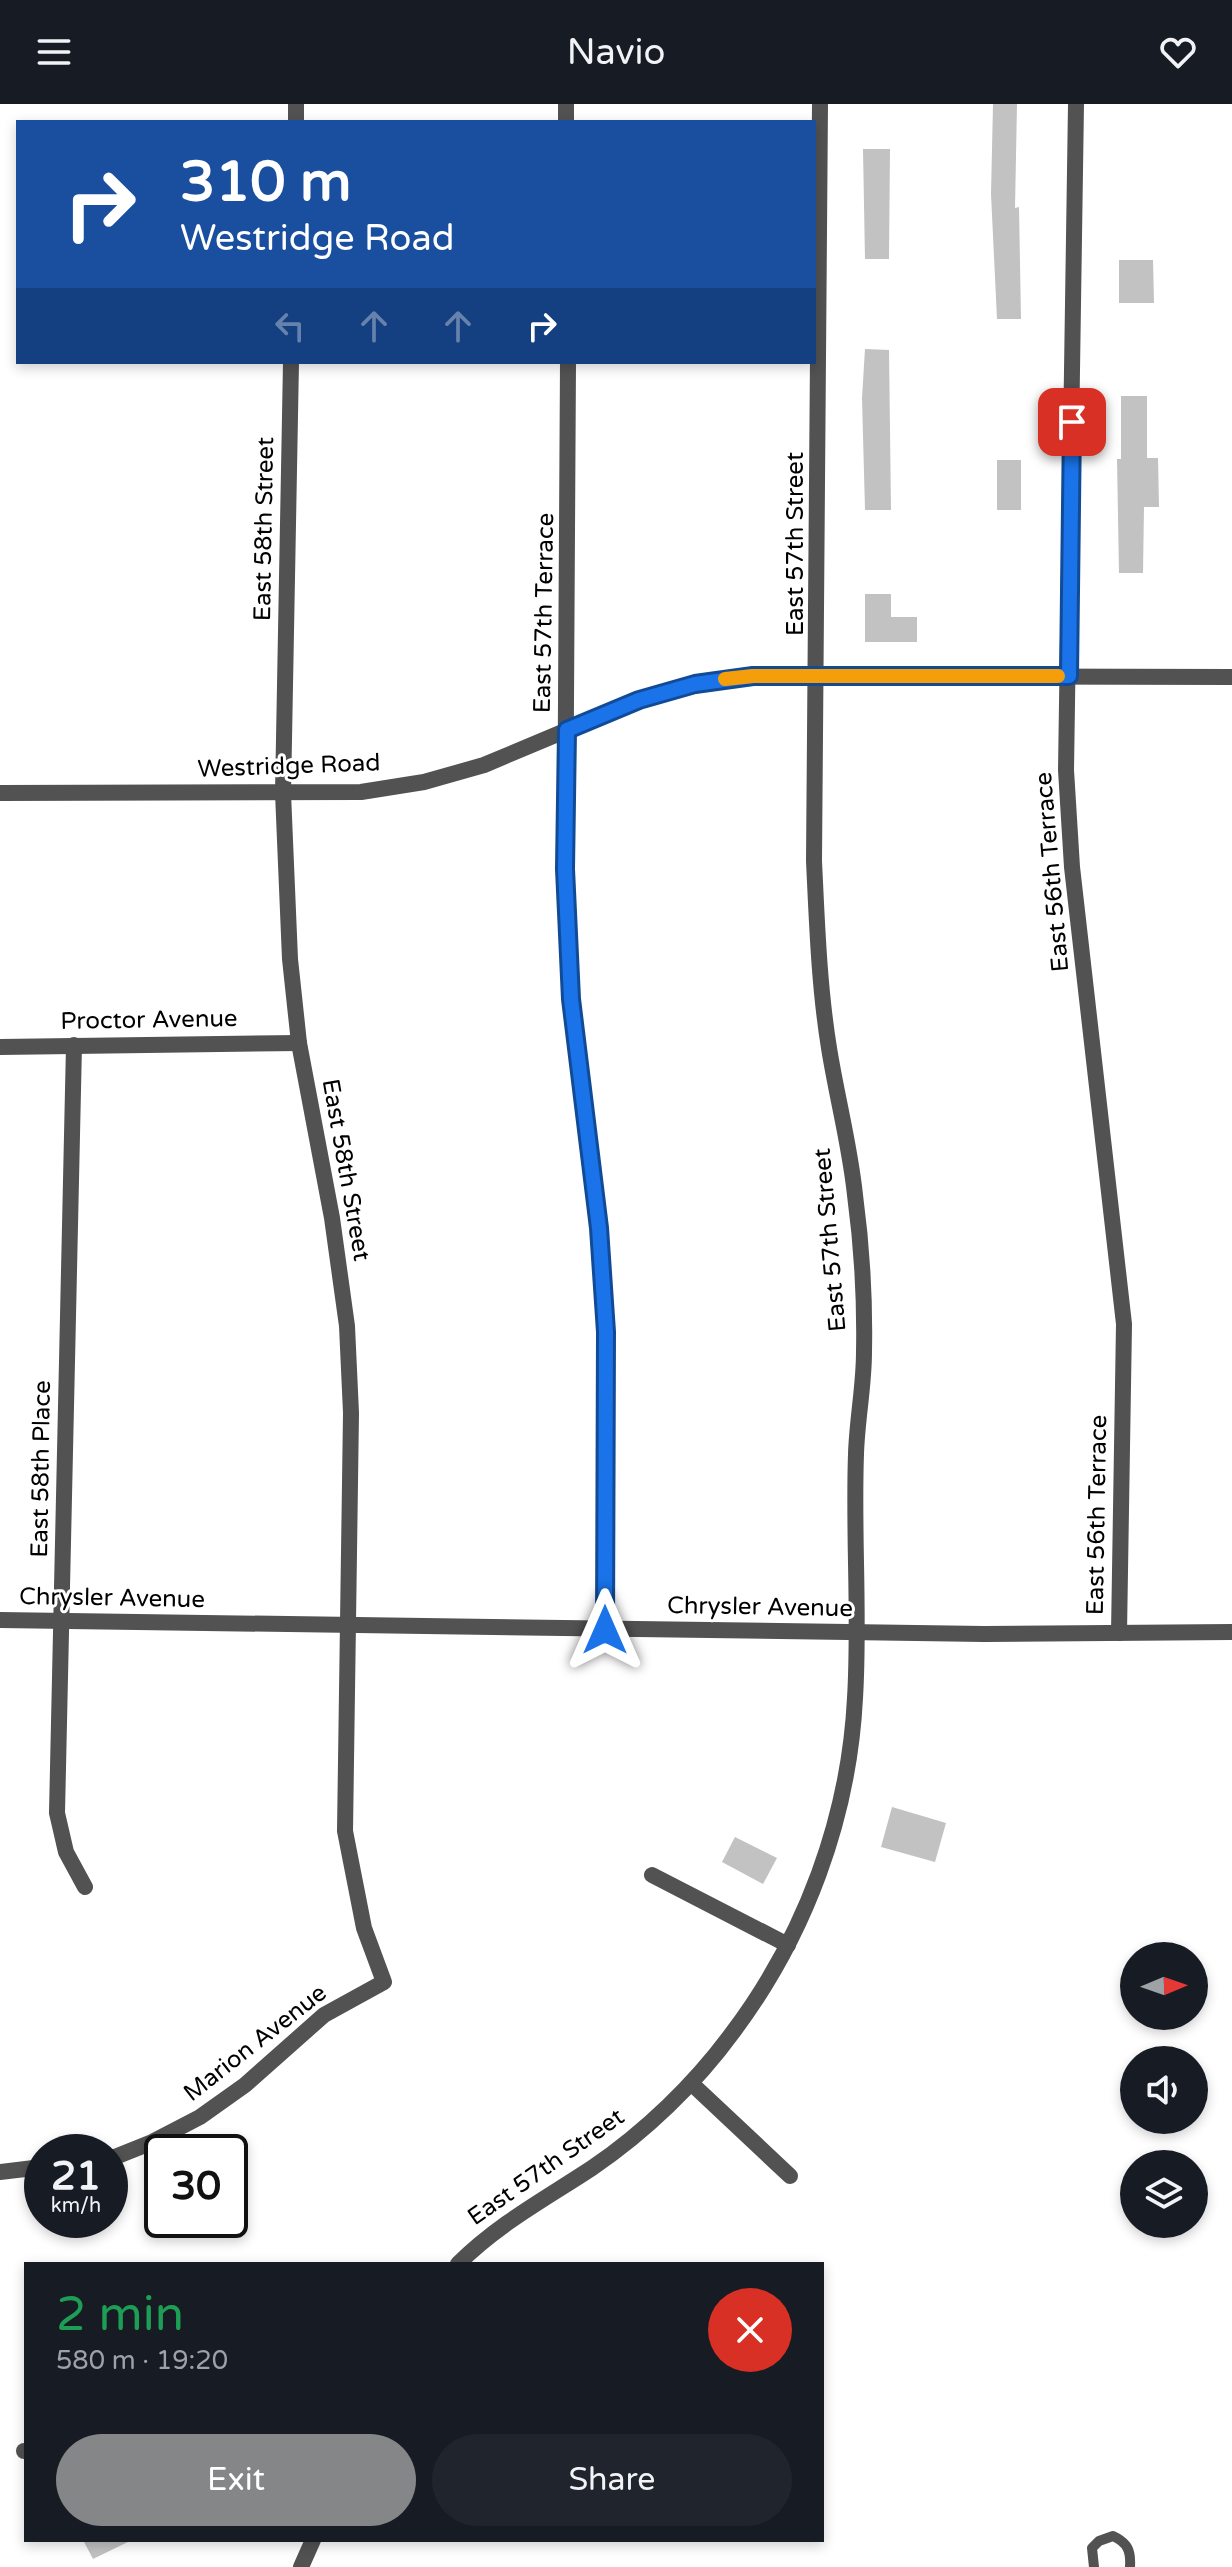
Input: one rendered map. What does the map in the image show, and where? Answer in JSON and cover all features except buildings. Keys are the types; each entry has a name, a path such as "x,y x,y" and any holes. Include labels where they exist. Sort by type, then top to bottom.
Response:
{"street":[{"name":"East 57th Street","path":"460,2262 504,2223 595,2166 646,2126 691,2083 732,2033 788,1945 814,1887 837,1813 848,1763 855,1699 856,1454 864,1355 863,1273 855,1192 829,1046 818,954 814,861 818,675 820,104"},
{"name":"East 56th Terrace","path":"1076,104 1066,770 1072,867 1124,1324 1119,1633"},
{"name":"East 58th Street","path":"291,364 283,793 290,959 299,1043 332,1218 347,1326 351,1413 345,1831 364,1928 384,1982"},
{"name":"East 57th Terrace","path":"568,364 565,869 571,999 599,1228 606,1332 605,1630"},
{"name":"Westridge Road","path":"0,793 361,792 424,782 484,765 639,700 695,684 753,676 1232,677"},
{"name":"Proctor Avenue","path":"0,1047 299,1043"},
{"name":"East 58th Place","path":"74,1045 57,1813 66,1852 85,1887"},
{"name":"Chrysler Avenue","path":"0,1620 857,1633 1232,1632"},
{"path":"652,1875 788,1945"},
{"name":"Marion Avenue","path":"128,2152 200,2117 245,2085 324,2015 384,1982"},
{"path":"691,2083 790,2176"},
{"path":"0,2172 24,2169"},
{"path":"308,2565 313,2542"}],"lane":[{"path":"1094,2567 1092,2548 1099,2541 1113,2536 1124,2541 1130,2550 1130,2567"}],"slow traffic":[{"path":"725,679 818,675 1058,676"}],"route":[{"path":"605,1630 606,1332 599,1228 571,999 565,869 567,730 639,700 695,684 753,676 1069,676 1072,422"}]}
